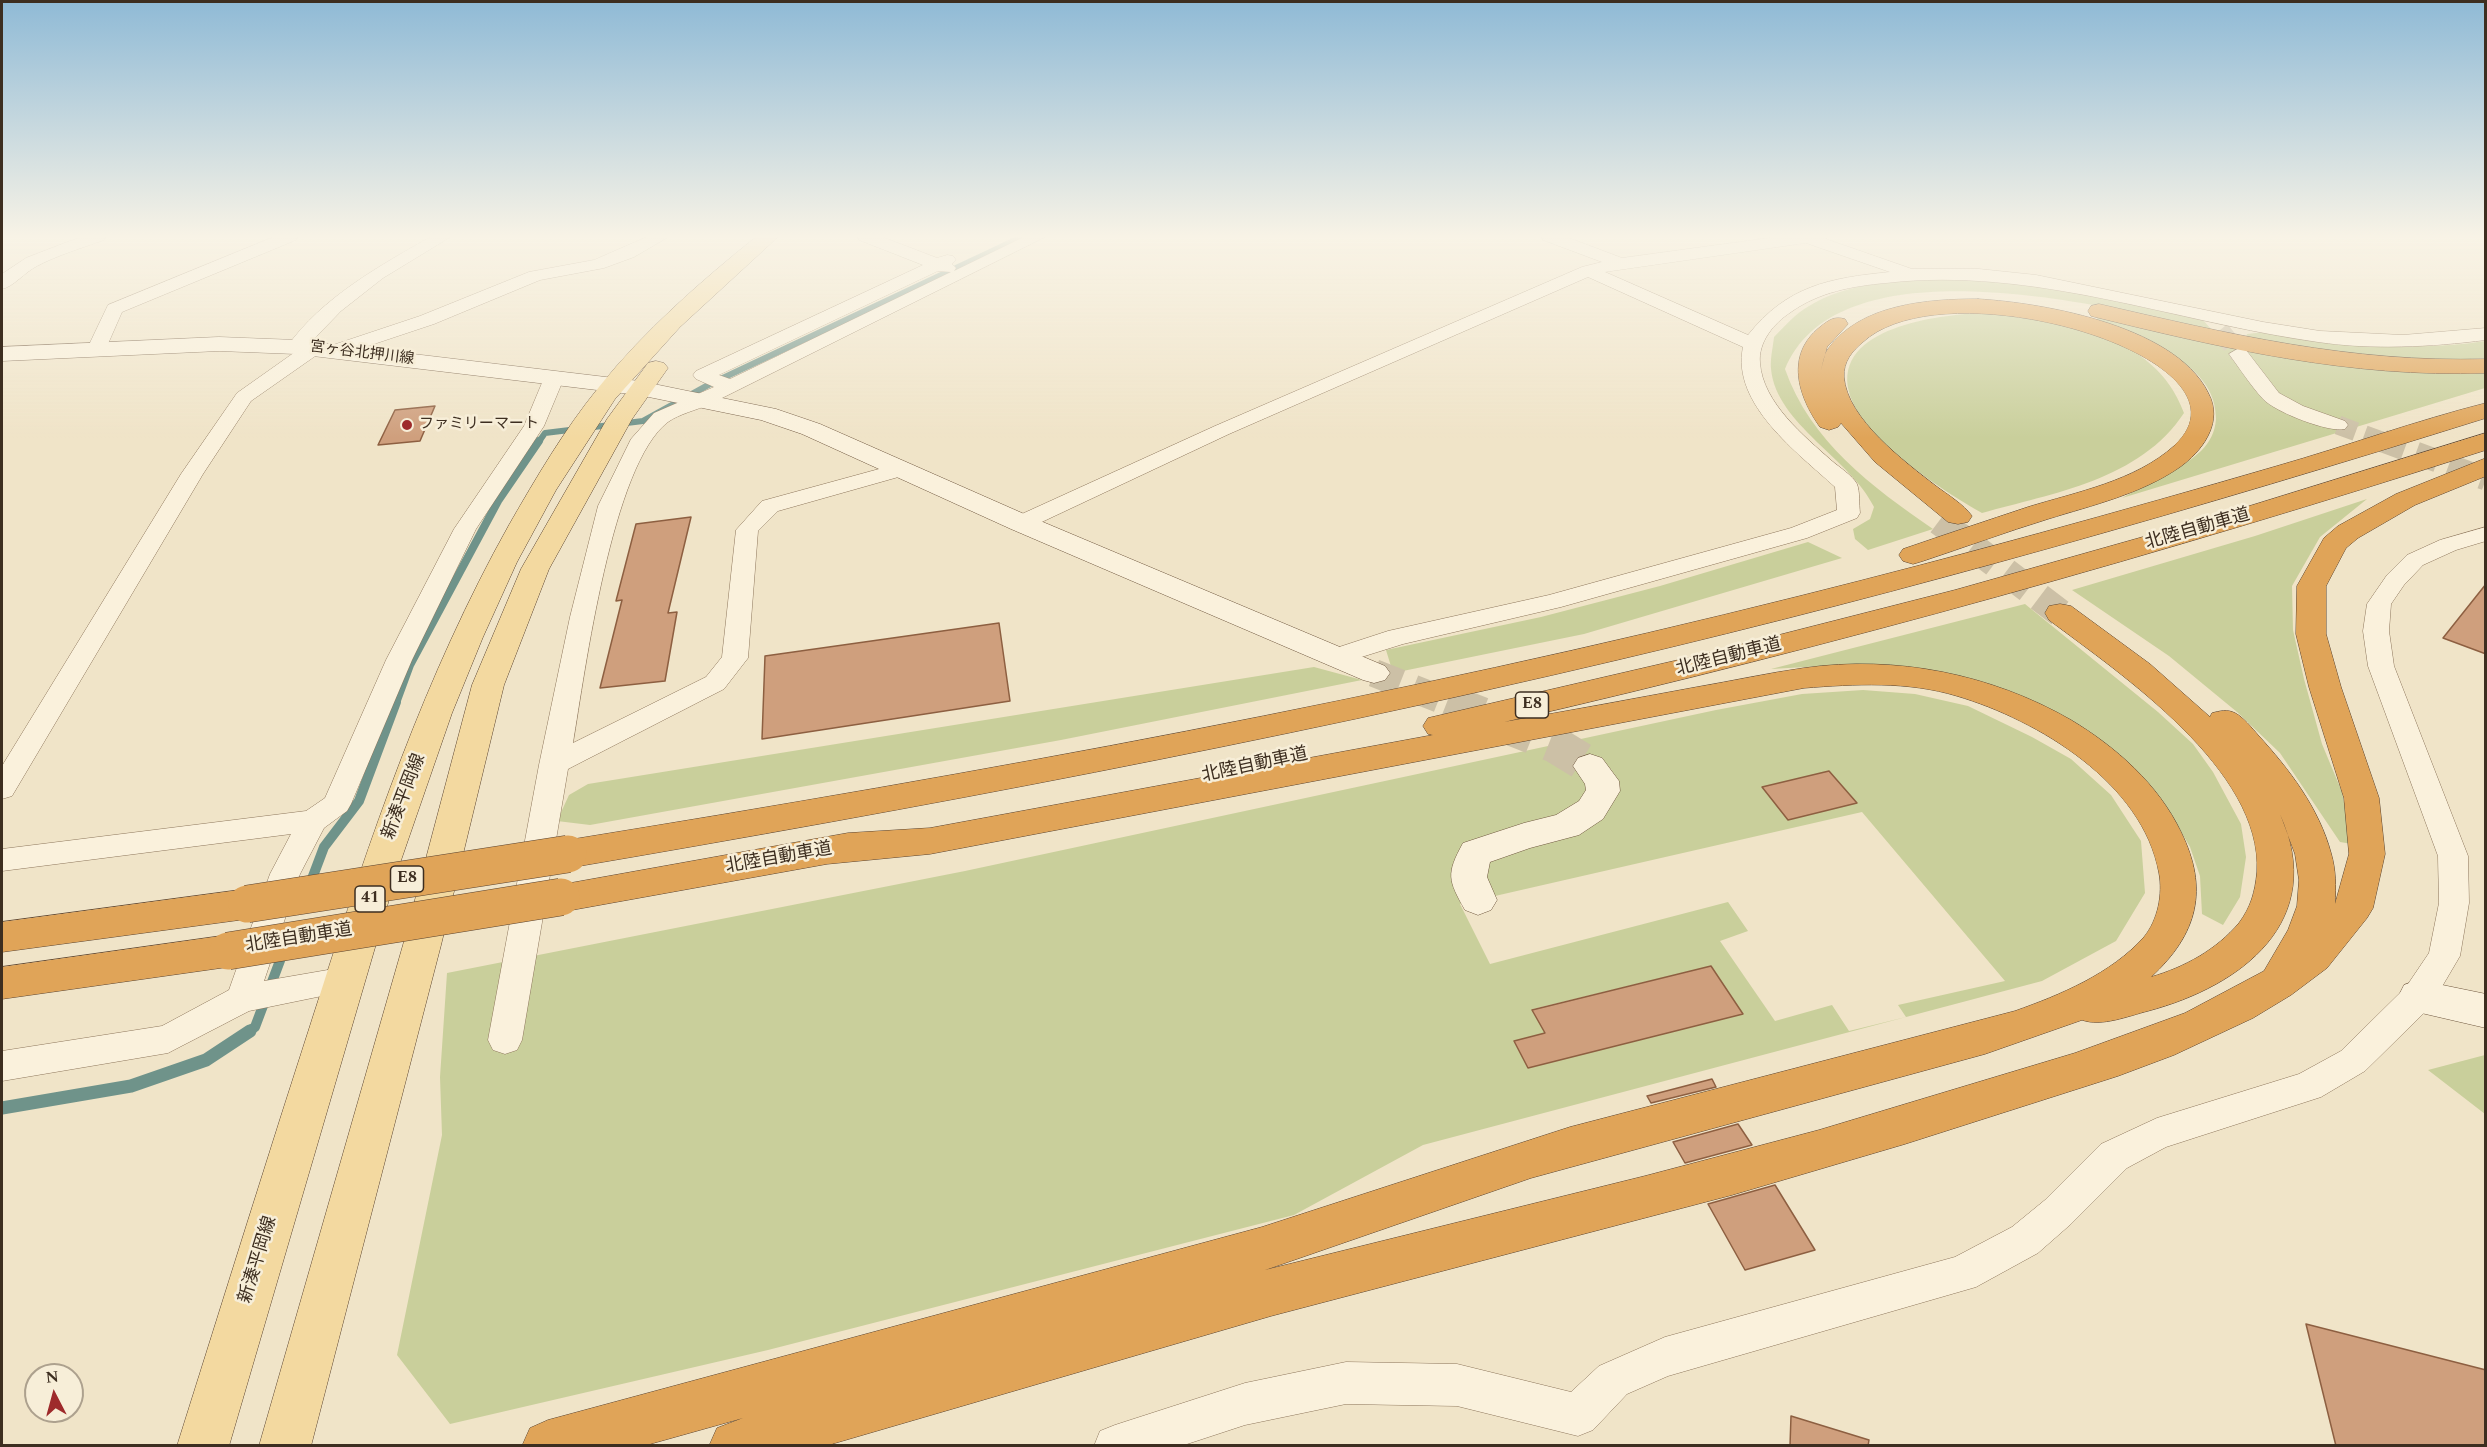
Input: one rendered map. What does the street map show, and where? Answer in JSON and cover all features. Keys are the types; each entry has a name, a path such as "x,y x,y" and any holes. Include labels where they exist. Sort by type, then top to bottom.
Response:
{"highway":[{"path":"1658,639 2063,506 2147,474 2185,450 2196,436 2202,422 2202,406 2197,392 2184,376 2146,348 2100,328 2045,314 1988,307 1951,307 1909,312 1869,326 1852,336 1834,359 1834,389 1841,405 1870,443 1949,519 1849,446 1834,429 1813,395 1809,363 1814,348 1834,326 1870,309 1904,304"},
{"path":"2055,304 2099,311 2253,346 2333,360 2404,367 2486,366"},
{"name":"北陸自動車道","path":"2,937 247,904 568,854 1106,759 1337,712 1658,639 2074,533 2486,410"},
{"name":"北陸自動車道","path":"2,983 228,951 828,851 1096,799 1352,745 1712,662 2104,558 2486,441"},
{"path":"735,1446 1286,1289 1593,1213 1897,1128 2166,1039 2221,1018 2261,996 2321,950 2344,924 2360,898 2366,868 2367,837 2362,803 2318,661 2309,615 2309,584 2320,562 2335,543 2352,529 2377,514 2486,465"},
{"path":"548,1446 1267,1247 1562,1149 1926,1053 2036,1020 2165,989 2205,973 2235,953 2258,930 2272,904 2278,876 2276,849 2267,820 2255,794 2233,763 2183,710 2070,610 2172,676 2232,728 2257,755 2293,807 2307,837 2316,871 2316,906 2287,967 2261,996"},
{"path":"828,851 930,841 1803,678 1882,673 1926,678 2009,703 2083,743 2116,771 2144,800 2165,831 2179,864 2181,894 2175,923 2158,949 2133,972 2101,993 2036,1020"}],"main road":[{"name":"新湊平岡線","path":"285,1446 422,945 488,685 535,569 627,387 665,329 693,304"},
{"name":"新湊平岡線","path":"203,1446 387,844 472,621 537,500 588,418 627,387 715,304"}],"street":[{"path":"97,349 114,309 127,304"},
{"path":"316,348 335,307 339,304"},
{"path":"2,789 192,474 244,397 316,348 427,320 467,304"},
{"path":"716,387 703,375 854,304"},
{"path":"505,1040 553,765 582,617 609,506 641,439 661,417 877,304"},
{"path":"1021,523 1222,430 1513,304"},
{"path":"1661,304 1752,344"},
{"path":"1335,657 1397,637 1552,603 1799,533 1849,513 1846,485 1765,405 1750,372 1752,344 1760,327 1791,304"},
{"path":"2140,304 2215,323 2319,337 2389,342 2443,340 2486,334"},
{"name":"宮ヶ谷北押川線","path":"2,354 219,344 316,348 627,387 716,387 767,414 812,429 1021,523 1374,673"},
{"path":"2239,354 2272,396 2296,410 2338,425"},
{"path":"242,999 285,874 313,821 337,804 399,660 465,529 534,426 554,378"},
{"path":"553,765 716,683 735,658 747,530 770,506 901,469"},
{"path":"1115,1446 1245,1404 1346,1383 1457,1385 1578,1415 1613,1380 1665,1357 1962,1274 2025,1240 2058,1212 2114,1156 2157,1134 2309,1086 2353,1061 2418,997 2444,956 2454,903 2453,856 2381,666 2376,631 2379,604 2395,580 2415,560 2448,545 2486,534"},
{"path":"1478,900 1466,880 1468,868 1476,853 1524,836 1566,826 1591,810 1603,791 1602,781 1590,766"},
{"path":"2,860 313,821"},
{"path":"2,1066 168,1039 242,999 345,980"},
{"path":"2418,997 2486,1011"}],"green space":[{"path":"1813,304 1862,304 1815,329 1785,369 1796,395 1827,440 1866,479 1933,529 1868,550 1855,539 1853,529 1870,519 1874,507 1849,473 1786,407 1776,389 1771,369 1774,337 1804,309"},
{"path":"2082,304 2128,304 2203,320 2211,329"},
{"path":"1981,313 2040,320 2071,327 2100,335 2127,347 2151,364 2170,385 2184,413 2166,436 2144,454 2119,469 2066,490 1982,513 1926,477 1905,461 1869,427 1856,409 1849,392 1848,370 1857,353 1873,339 1893,329 1940,317"},
{"path":"2098,317 2242,349 2338,366 2436,374 2485,373 2485,388 2122,498 2173,471 2201,451 2212,437 2216,419 2213,399 2204,382 2190,367 2153,345 2096,320"},
{"path":"2264,332 2374,345 2429,346 2485,341 2485,358 2425,360 2395,358 2335,352 2246,337 2247,334"},
{"path":"2367,499 2320,537 2292,586 2293,630 2304,679 2322,744 2342,792 2352,844 2340,842 2280,753 2237,712 2169,656 2072,590 2255,536"},
{"path":"1808,542 1842,558 1584,634 1393,673 1386,650 1541,617 1660,586"},
{"path":"2025,604 2158,712 2193,744 2213,772 2241,824 2246,857 2240,897 2223,925 2202,914 2200,876 2190,847 2164,803 2130,767 2066,720 1859,664 1771,669"},
{"path":"1314,667 1362,680 1061,740 590,825 557,821 569,795 588,784"},
{"path":"1863,690 1915,694 1968,706 2071,759 2111,795 2141,841 2145,893 2116,941 2042,981 1423,1145 1294,1215 768,1350 450,1424 397,1355 442,1135 440,1077 447,973 965,871 1716,710 1802,694","holes":["1862,812 2005,981 1898,1005 1906,1017 1849,1031 1832,1005 1775,1021 1720,941 1748,931 1728,902 1490,964 1460,904","1711,966 1742,1014 1528,1068 1514,1041 1545,1033 1533,1009"]},
{"path":"2485,1055 2485,1114 2428,1070"}],"building":[{"name":"ファミリーマート","path":"435,406 420,441 378,445 395,410"},
{"path":"691,517 668,613 677,612 665,681 600,688 622,600 616,601 636,524"},
{"path":"2486,584 2486,654 2443,638"},
{"path":"999,623 1010,701 762,739 765,656"},
{"path":"1829,771 1857,803 1788,820 1762,787"},
{"path":"1711,966 1743,1014 1528,1068 1514,1041 1545,1033 1532,1010"},
{"path":"1712,1079 1716,1087 1651,1103 1647,1096"},
{"path":"1738,1124 1752,1145 1685,1163 1673,1142"},
{"path":"1775,1185 1815,1250 1745,1270 1708,1204"},
{"path":"2306,1324 2486,1370 2486,1446 2336,1446"},
{"path":"1791,1416 1869,1440 1868,1446 1790,1446"}],"waterway":[{"path":"538,443 545,433 643,421 710,384 881,304"},
{"path":"396,703 410,665 498,501 539,441"},
{"path":"310,884 324,847 359,801 396,702"},
{"path":"247,1032 255,1027 284,950"},
{"path":"2,1108 131,1086 206,1060 250,1031"}],"tunnel":[{"path":"2220,330 2239,354"},
{"path":"2338,425 2387,443"},
{"path":"2383,441 2486,479"},
{"path":"1939,521 2060,613"},
{"path":"1374,673 1450,703"},
{"path":"1447,702 1554,744 1590,766"}],"place":[{"name":"ファミリーマート","path":"407,425"}]}
